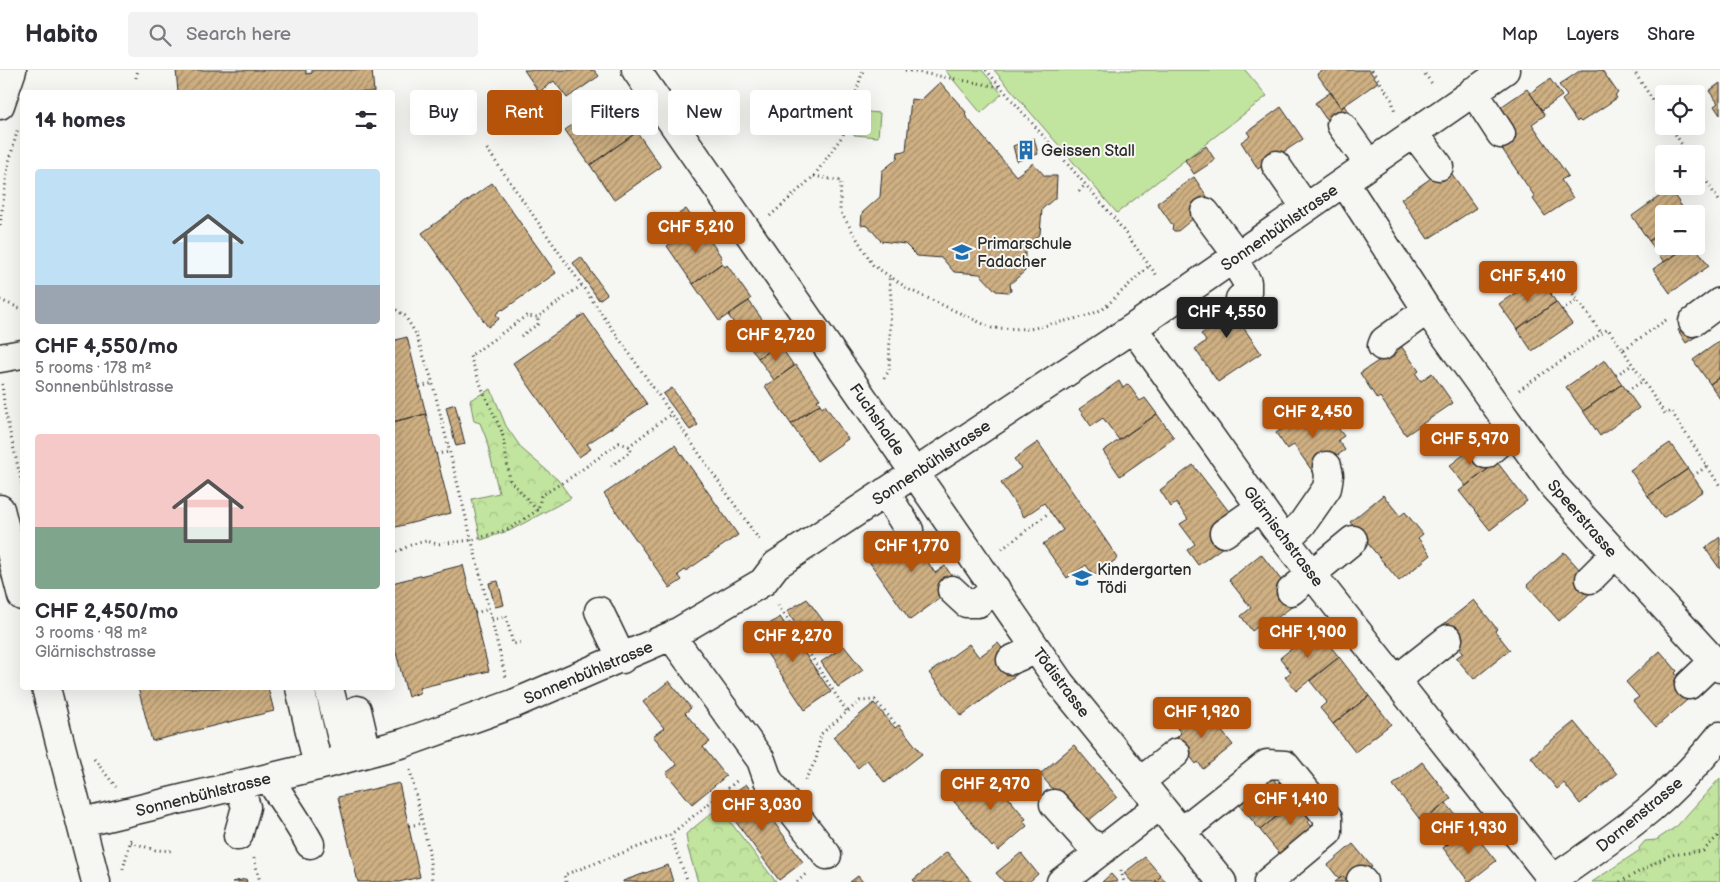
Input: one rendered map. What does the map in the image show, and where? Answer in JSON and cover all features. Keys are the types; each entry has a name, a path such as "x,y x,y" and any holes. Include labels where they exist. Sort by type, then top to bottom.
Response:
{"street":[{"path":"10,112 12,70"},
{"name":"Fuchshalde","path":"636,70 915,472"},
{"name":"Sonnenbühlstrasse","path":"82,823 318,766 404,743 523,700 622,659 671,636 763,582 776,565 1133,328 1505,70"},
{"path":"1474,91 1501,134"},
{"path":"1341,125 1369,164"},
{"path":"1414,133 1439,166"},
{"path":"1276,165 1306,208"},
{"name":"Speerstrasse","path":"1344,182 1427,310 1553,485 1717,664"},
{"path":"1205,212 1236,257 1247,282 1247,292 1240,299"},
{"path":"1682,319 1720,302"},
{"path":"1382,346 1384,340 1427,310"},
{"name":"Glärnischstrasse","path":"1133,328 1285,540 1551,881"},
{"path":"0,368 20,355"},
{"path":"1486,454 1513,430"},
{"path":"1285,540 1302,524 1327,488 1329,475 1327,466"},
{"name":"Tödistrasse","path":"915,472 1060,683 1222,882"},
{"path":"885,492 909,530"},
{"path":"1224,533 1261,508"},
{"path":"0,509 20,588"},
{"path":"1291,591 1354,540"},
{"path":"1590,578 1616,554"},
{"path":"952,590 966,603 978,602 996,589"},
{"path":"598,611 622,659"},
{"path":"671,636 762,760 768,780 827,855"},
{"path":"1396,680 1448,640"},
{"path":"1011,660 1036,649"},
{"path":"1689,684 1717,664"},
{"path":"47,690 96,882"},
{"path":"300,690 318,766"},
{"path":"330,690 357,755"},
{"path":"356,710 357,755"},
{"name":"Dornenstrasse","path":"1551,881 1588,856 1651,808 1692,769 1720,736"},
{"path":"1140,781 1176,753"},
{"path":"1181,832 1267,764 1285,764 1328,818 1328,832 1268,882"},
{"path":"269,778 298,821 310,844"},
{"path":"239,785 246,807 245,844"},
{"path":"1054,804 1089,843 1104,849"},
{"path":"1061,882 1159,806"}],"path":[{"path":"136,78 138,70"},
{"path":"775,212 814,176 843,135 863,70"},
{"path":"905,70 1001,87"},
{"path":"986,70 1111,214 1159,278"},
{"path":"1372,70 1392,100 1395,110"},
{"path":"1633,70 1655,103"},
{"path":"0,225 8,166 10,112"},
{"path":"488,149 776,565"},
{"path":"814,176 841,181 840,211 873,265 910,290 992,328 1030,329 1087,316 1103,309 1150,265"},
{"path":"1705,180 1720,202"},
{"path":"1079,191 1086,184"},
{"path":"882,381 889,371 891,298 889,276"},
{"path":"1551,294 1566,284 1602,334"},
{"path":"538,510 510,480 502,432 483,391 470,356 526,316 538,317 582,285"},
{"path":"0,300 20,308"},
{"path":"1562,310 1578,300"},
{"path":"395,309 406,316 415,332 433,383 508,686"},
{"path":"521,336 538,324 538,317"},
{"path":"1623,350 1682,319"},
{"path":"1496,406 1608,329 1665,414 1670,411 1720,486"},
{"path":"1616,375 1632,365"},
{"path":"0,368 5,411 20,475"},
{"path":"1627,392 1643,382"},
{"path":"420,387 433,383"},
{"path":"395,553 413,544 427,541 437,544 472,540 509,529 538,510 541,496 574,476 619,444 629,446 672,414"},
{"path":"611,466 631,451 629,446"},
{"path":"436,454 450,452"},
{"path":"1692,476 1707,466"},
{"path":"1001,549 1050,512"},
{"path":"475,614 489,609"},
{"path":"781,609 847,712"},
{"path":"492,620 506,616 513,644 524,642"},
{"path":"783,799 806,779 816,760 821,734 860,701 875,700 897,726"},
{"path":"404,743 429,851 432,882"},
{"path":"89,753 115,784 132,838 123,869 123,876"},
{"path":"566,882 564,875 670,835 762,760"},
{"path":"409,826 423,823"},
{"path":"1620,882 1670,855 1704,851 1720,834"},
{"path":"670,835 688,882"},
{"path":"131,842 155,850 174,851"},
{"path":"245,844 260,882"}],"green space":[{"path":"945,70 982,70 1002,94 981,113"},
{"path":"994,70 1245,70 1267,96 1117,213"},
{"path":"871,112 880,113 878,137 854,135 871,135"},
{"path":"491,389 506,426 522,449 558,480 571,498 511,530 481,540 472,499 499,493 486,438 480,423 474,421 470,400"},
{"path":"1720,778 1720,882 1592,882 1640,850 1639,848 1645,841 1656,840 1677,826"},
{"path":"719,807 776,882 698,882 688,849 686,834"}],"building":[{"path":"176,70 306,70 306,74 312,73 312,70 372,70 374,90 178,90"},
{"path":"524,70 594,70 599,76 579,90 572,90 572,95 567,98 554,81 542,90 538,90"},
{"path":"1323,70 1369,70 1378,82 1341,108 1317,74"},
{"path":"1581,70 1602,70 1618,93 1615,95 1617,98 1581,122 1579,120 1577,122 1562,100 1567,96 1559,85"},
{"path":"1550,79 1562,96 1542,110 1530,93"},
{"path":"940,82 1016,176 1033,163 1045,176 1057,176 1056,197 1042,209 1040,234 1025,246 1025,271 1010,284 1011,291 1008,292 996,291 980,274 954,272 942,258 917,256 905,244 881,241 868,226 861,225 862,213 880,197 882,171 897,159 898,152 906,151 911,99 921,100"},
{"path":"1720,83 1720,115 1714,106 1718,103 1709,91"},
{"path":"1527,89 1545,115 1532,124 1568,176 1561,180 1573,198 1545,216 1533,199 1535,197 1496,140 1492,113"},
{"path":"1331,92 1341,108 1344,106 1352,116 1333,129 1315,103"},
{"path":"1281,107 1303,139 1258,169 1241,142 1250,136 1247,132"},
{"path":"572,125 572,135 633,135 590,165 565,130"},
{"path":"633,135 639,135 661,167 614,200 590,165"},
{"name":"Geissen Stall","path":"1034,138 1038,154 1017,161 1013,146"},
{"path":"1206,146 1215,160 1194,174 1185,160"},
{"path":"1447,167 1476,208 1428,239 1401,199"},
{"path":"1194,177 1210,201 1195,217 1178,231 1174,231 1172,229 1173,226 1157,203"},
{"path":"492,183 556,273 502,309 496,314 499,319 488,327 422,233"},
{"path":"1662,195 1674,195 1681,205 1655,205 1655,237 1649,241 1632,216"},
{"path":"686,209 697,225 676,240 665,223"},
{"path":"699,224 722,258 720,260 722,263 693,284 667,246"},
{"path":"1655,237 1655,249 1649,241"},
{"path":"1659,255 1675,255 1664,262"},
{"path":"1675,255 1701,255 1709,266 1670,293 1653,269"},
{"path":"581,257 607,294 599,300 573,263"},
{"path":"722,263 725,267 727,265 751,299 719,321 693,284"},
{"path":"1539,276 1556,302 1517,329 1499,304"},
{"path":"1235,294 1253,321 1243,327 1261,353 1218,382 1195,349 1206,341 1201,334 1210,328 1201,316"},
{"path":"749,301 764,322 743,336 728,315"},
{"path":"1556,302 1572,324 1532,351 1517,329"},
{"path":"584,314 647,404 587,444 591,449 579,457 513,363"},
{"path":"1691,320 1700,334 1686,343 1678,330"},
{"path":"764,322 779,344 758,358 743,336"},
{"path":"407,337 426,414 395,421 395,340"},
{"path":"1720,341 1720,377 1710,384 1693,360"},
{"path":"779,344 794,366 774,380 758,358"},
{"path":"1401,346 1419,371 1416,374 1421,381 1432,373 1453,403 1406,435 1380,397 1377,399 1360,373"},
{"path":"1605,360 1622,384 1583,411 1566,387"},
{"path":"796,365 820,399 817,400 820,404 791,424 765,386"},
{"path":"1720,377 1720,399 1710,384"},
{"path":"1119,381 1123,388 1128,384 1140,401 1145,398 1157,414 1119,440 1103,418 1091,426 1079,409"},
{"path":"1622,384 1639,408 1600,436 1583,411"},
{"path":"672,388 698,425 690,430 663,394"},
{"path":"455,404 465,444 456,446 446,407"},
{"path":"820,404 822,408 825,405 848,439 817,461 791,424"},
{"path":"1315,406 1327,423 1332,420 1344,436 1338,440 1345,450 1313,472 1294,445 1287,449 1276,433"},
{"path":"426,414 451,513 395,527 395,421"},
{"path":"1157,414 1174,438 1120,476 1103,451"},
{"path":"1038,442 1118,558 1094,576 1086,565 1067,578 1043,544 1063,530 1044,503 1024,517 1001,483 1021,468 1014,459"},
{"path":"1670,443 1688,469 1648,496 1630,470"},
{"path":"675,445 738,535 678,575 682,580 670,588 604,494"},
{"path":"1475,446 1492,466 1466,486 1449,466"},
{"path":"1497,462 1527,501 1490,530 1459,491"},
{"path":"1193,465 1234,518 1230,542 1198,565 1187,550 1195,544 1180,524 1188,519 1176,503 1171,507 1160,490"},
{"path":"1688,469 1703,491 1663,518 1648,496"},
{"path":"1383,495 1400,516 1405,512 1423,534 1418,538 1431,555 1399,581 1350,522"},
{"path":"918,524 933,545 922,553 935,573 945,566 958,585 910,620 868,560"},
{"path":"1720,537 1720,569 1705,548"},
{"path":"1564,552 1596,588 1559,621 1527,585"},
{"path":"1261,554 1298,602 1273,621 1270,617 1252,631 1241,616 1251,608 1229,580"},
{"path":"463,565 489,671 419,688 420,693 408,697 395,649 395,582"},
{"path":"498,581 504,605 495,607 489,583"},
{"path":"807,599 824,622 803,636 787,611"},
{"path":"1474,600 1497,629 1495,631 1510,650 1474,679 1456,658 1463,653 1441,626"},
{"path":"780,617 831,692 805,710 754,634"},
{"path":"1316,629 1339,657 1296,691 1285,677 1291,672 1280,658"},
{"path":"998,643 1020,672 961,716 929,673 969,644 979,657"},
{"path":"844,646 863,670 838,687 821,662"},
{"path":"1660,651 1677,671 1675,673 1694,694 1656,727 1633,701 1639,697 1626,682"},
{"path":"1339,657 1369,696 1333,724 1320,708 1327,702 1310,681"},
{"path":"669,681 691,708 685,713 710,742 703,747 726,776 692,804 666,773 677,765 653,736 664,728 643,702"},
{"path":"139,690 269,690 274,711 152,741"},
{"path":"1369,696 1391,724 1355,752 1333,724"},
{"path":"874,703 895,728 899,725 922,754 885,783 867,760 858,768 833,737"},
{"path":"1202,707 1233,745 1203,769 1198,762 1196,764 1182,746 1168,746 1181,733 1177,728"},
{"path":"1574,722 1617,774 1580,804 1564,783 1557,789 1531,757"},
{"path":"1074,745 1117,797 1087,822 1081,823 1040,774"},
{"path":"1422,762 1451,799 1422,822 1393,785"},
{"path":"986,771 1026,819 1023,821 1027,826 998,851 994,845 992,847 952,799"},
{"path":"1271,776 1277,784 1288,776 1303,795 1260,830 1238,803"},
{"path":"399,783 420,877 399,882 358,882 338,797"},
{"path":"746,784 803,862 779,880 721,802"},
{"path":"1303,795 1318,813 1308,822 1315,830 1282,857 1260,830"},
{"path":"1446,803 1467,829 1446,846 1425,820"},
{"path":"1469,827 1496,861 1469,882 1443,848"},
{"path":"1353,844 1372,867 1355,882 1348,882 1343,876 1339,879 1328,865"},
{"path":"947,852 972,882 915,882 913,880"},
{"path":"1021,853 1038,874 1029,882 1004,882 996,873"},
{"path":"1145,857 1161,876 1155,882 1132,882 1124,873"},
{"path":"668,865 673,882 623,882 623,881"},
{"path":"1111,874 1118,882 1102,882"},
{"path":"858,876 863,882 850,882"},
{"path":"1161,876 1166,882 1155,882"},
{"path":"1343,876 1348,882 1335,882"},
{"path":"246,879 247,882 232,882"}],"place":[{"name":"Geissen Stall","path":"1026,150"},
{"name":"Primarschule Fadacher","path":"962,252"},
{"name":"Kindergarten Tödi","path":"1082,578"}]}
